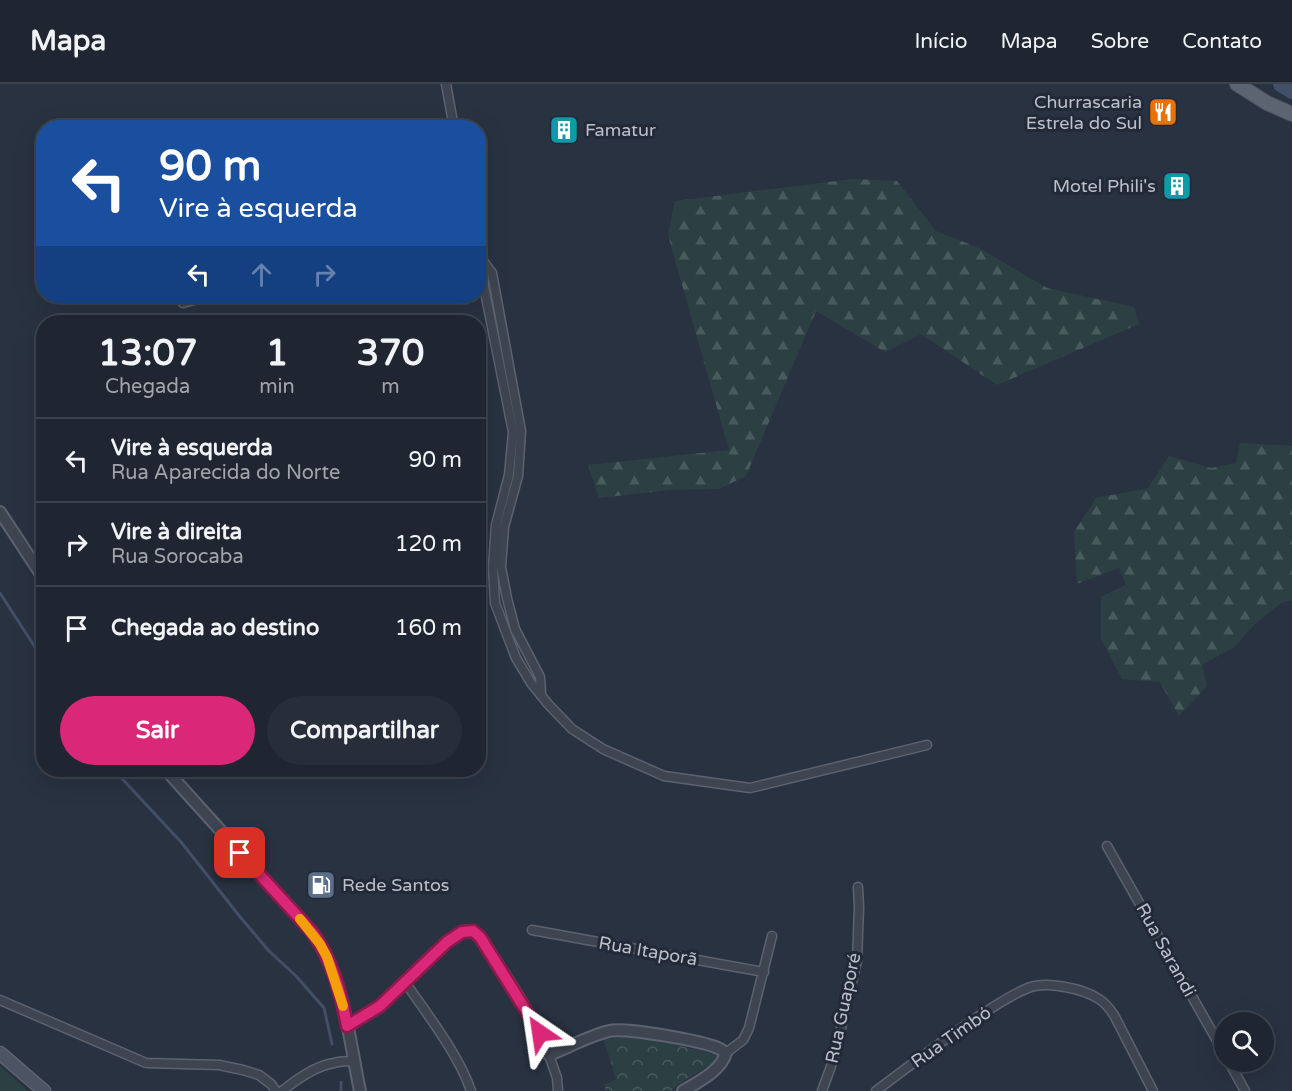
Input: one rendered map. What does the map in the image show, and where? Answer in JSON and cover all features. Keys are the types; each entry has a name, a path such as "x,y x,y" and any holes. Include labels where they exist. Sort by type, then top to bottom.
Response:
{"main road":[{"path":"1238,84 1267,103 1292,114"},
{"path":"0,1053 44,1091"}],"street":[{"path":"446,84 453,120"},
{"path":"486,266 492,273 521,431 518,476 504,527 501,567 515,629 540,676 541,694"},
{"path":"486,296 513,432 509,475 496,525 493,567 495,603 516,658 531,683 572,729 603,749 664,776 750,788 927,745"},
{"path":"0,512 36,567"},
{"path":"172,777 312,932 320,944 327,957 343,1006 360,1091"},
{"name":"Rua Sarandi","path":"1107,846 1214,1035"},
{"name":"Rua Guaporé","path":"822,1091 834,1058 857,961 858,887"},
{"name":"Rua Itaporã","path":"532,930 764,972"},
{"path":"347,1026 380,1006 447,942 462,932 473,931 480,937 540,1033 557,1078 558,1091"},
{"path":"683,1091 699,1082 718,1066 724,1060 726,1053 743,1040 749,1028 772,936"},
{"path":"405,982 445,1041 465,1075 471,1091"},
{"name":"Rua Timbó","path":"876,1091 993,1007 1029,987 1052,986 1069,987 1100,999 1114,1015 1154,1091"},
{"path":"0,1000 146,1063 219,1065 243,1070 259,1075 276,1091"},
{"path":"549,1055 611,1031 632,1031 706,1044 726,1053"},
{"path":"282,1091 316,1070 333,1063 354,1061"},
{"path":"1235,1072 1245,1091"}],"green space":[{"path":"853,179 897,181 936,231 979,248 1047,288 1134,307 1139,324 997,385 921,334 885,352 816,311 746,476 719,489 670,490 599,498 588,465 729,450 668,235 675,201"},
{"path":"1240,443 1292,446 1292,600 1281,603 1255,624 1234,647 1202,665 1207,686 1179,716 1160,682 1122,679 1101,639 1101,597 1126,585 1119,568 1077,584 1074,532 1096,498 1148,488 1169,456 1211,468 1236,463"},
{"path":"627,1036 718,1055 717,1061 671,1091 606,1091 604,1085 616,1079 604,1040"},
{"path":"0,1066 28,1091 0,1091"}],"waterway":[{"path":"1281,84 1292,91"},
{"path":"0,593 36,649"},
{"path":"121,777 181,842 269,951 296,976 324,1008 332,1044"},
{"path":"341,1082 341,1091"}],"slow traffic":[{"path":"300,919 312,932 327,957 343,1006"}],"place":[{"name":"Churrascaria Estrela do Sul","path":"1163,112"},
{"name":"Famatur","path":"564,130"},
{"name":"Motel Phili's","path":"1177,186"},
{"name":"Rede Santos","path":"321,885"}],"route":[{"path":"240,853 312,932 320,944 335,980 347,1026 380,1006 447,942 462,932 473,931 480,937 540,1033"}]}
